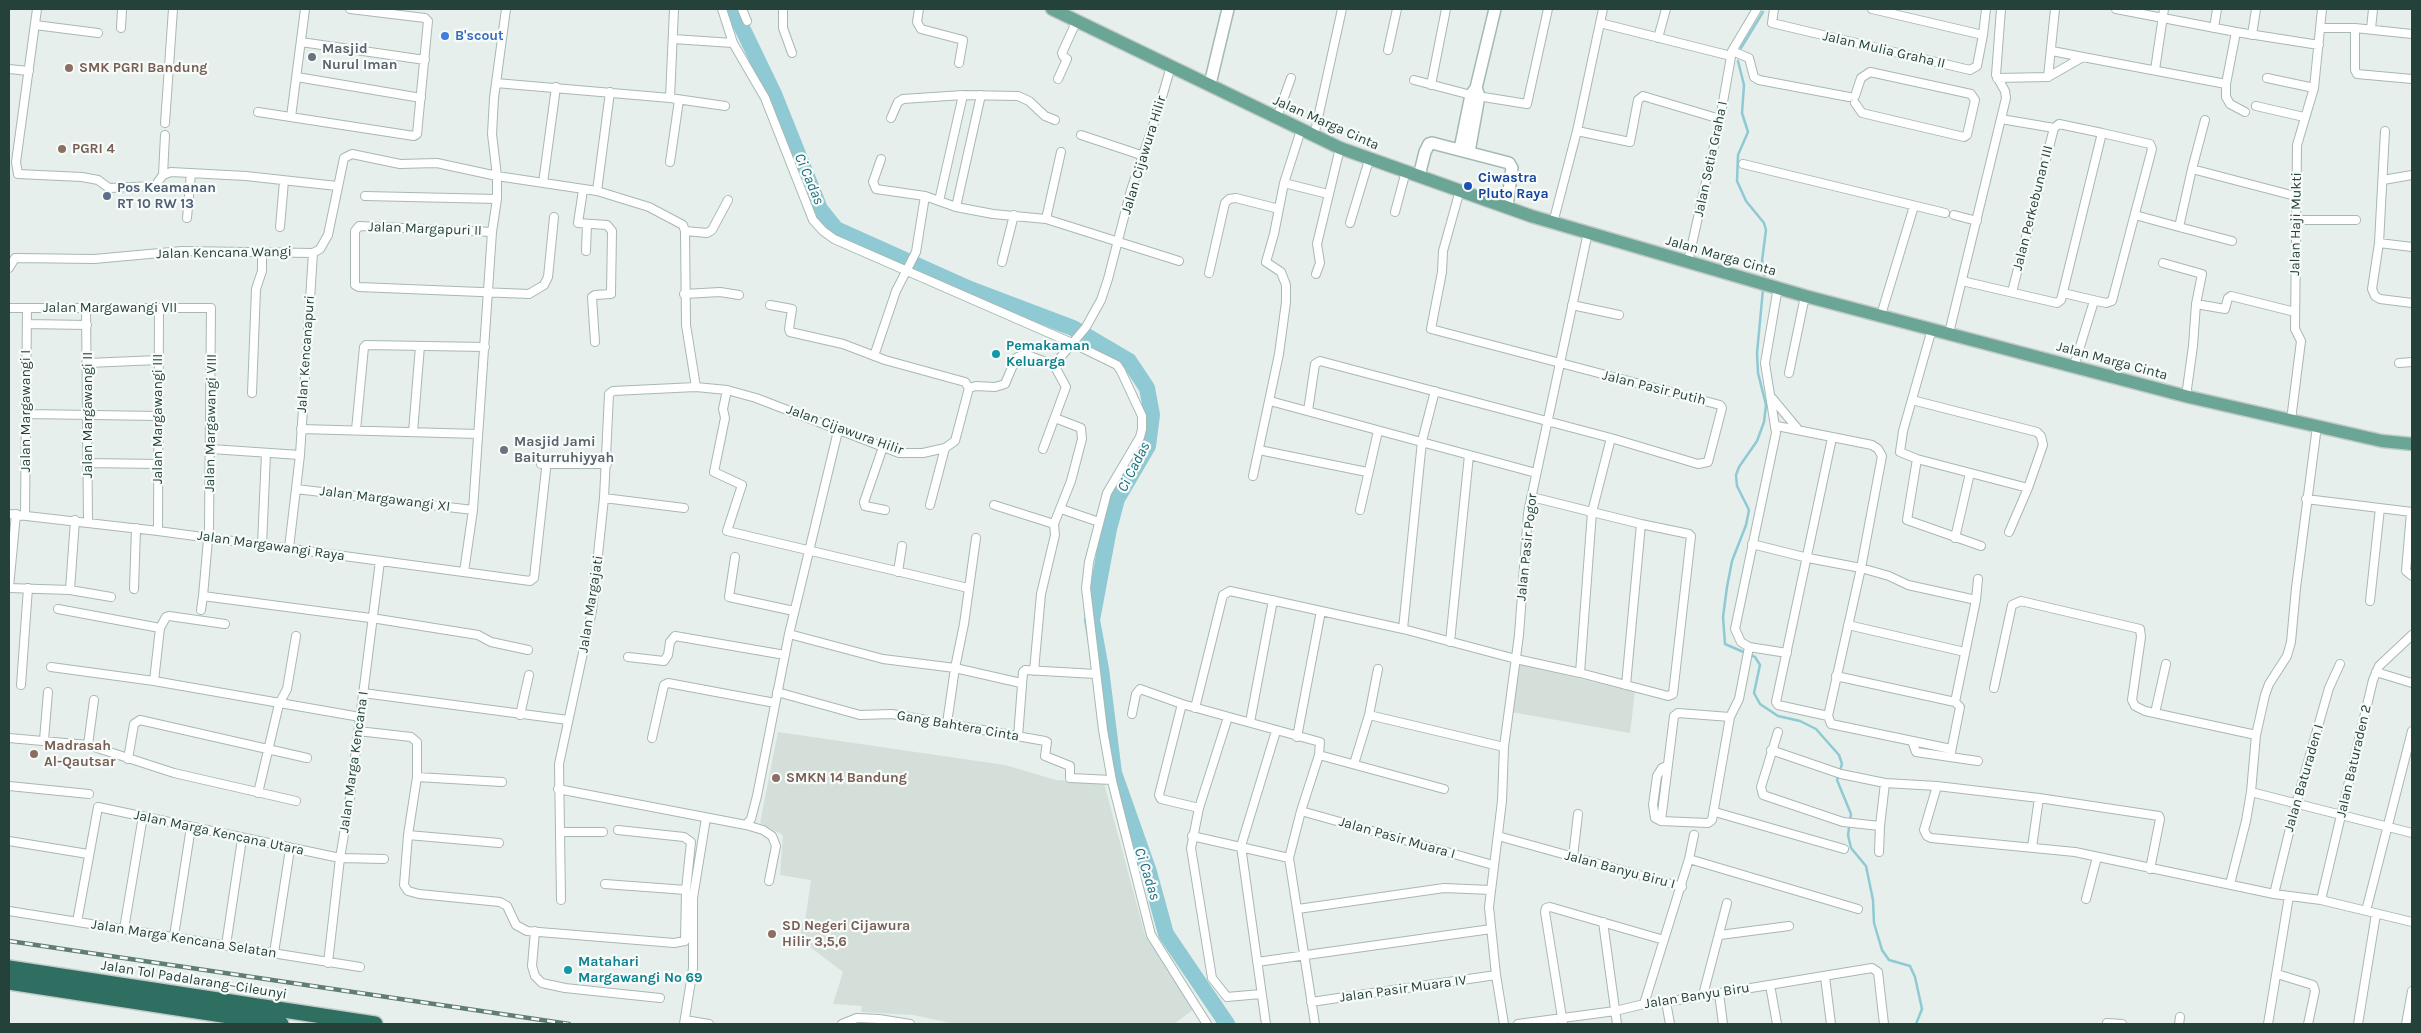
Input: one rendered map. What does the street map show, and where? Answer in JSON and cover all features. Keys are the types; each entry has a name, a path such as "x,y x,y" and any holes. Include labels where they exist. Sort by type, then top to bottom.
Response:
{"highway":[{"name":"Jalan Tol Padalarang–Cileunyi","path":"9,968 375,1024"},
{"path":"9,982 281,1024"}],"main road":[{"name":"Jalan Marga Cinta","path":"1059,10 1163,63 1340,148 1369,160 1406,171 1553,223 1769,284 1805,296 2186,396 2382,441 2412,444"}],"street":[{"path":"37,9 16,169 18,174 24,176 90,178 98,180 109,188 154,186 163,175 171,172 337,186"},
{"path":"121,28 122,9"},
{"path":"165,123 173,9"},
{"path":"291,117 305,9"},
{"path":"258,112 416,135 429,24 425,18 350,9"},
{"path":"464,572 473,510 492,232 497,200 497,176 492,134 496,83 506,9"},
{"path":"670,98 674,9"},
{"path":"722,9 733,43 765,98 814,220 823,231 834,239 1074,341 1117,365 1142,416 1140,437 1114,479 1106,497 1089,562 1086,588 1096,674 1112,780 1151,935 1206,1024"},
{"path":"742,9 748,21"},
{"path":"783,9 783,28 792,53"},
{"path":"918,9 917,22 921,29 963,40 959,64"},
{"path":"1217,88 1228,9"},
{"path":"1314,136 1342,9"},
{"path":"1388,50 1397,9"},
{"path":"1431,85 1446,9"},
{"path":"1465,150 1475,93 1495,9"},
{"path":"1414,80 1431,85 1528,103 1548,9"},
{"path":"1553,223 1603,9"},
{"path":"1658,38 1666,9"},
{"path":"1732,54 1757,9"},
{"name":"Jalan Mulia Graha II","path":"1773,9 1772,24 1970,70 1976,68 1984,35"},
{"path":"1872,9 1984,35 1986,9"},
{"path":"1950,333 2006,94 1997,78 2001,9"},
{"path":"2048,77 2055,9"},
{"path":"2116,9 2252,35 2319,45"},
{"path":"2155,70 2164,9"},
{"path":"2214,28 2217,9"},
{"path":"2252,35 2256,9"},
{"name":"Jalan Haji Mukti","path":"2291,420 2301,341 2295,331 2297,145 2314,88 2322,9"},
{"path":"2371,30 2373,9"},
{"path":"1058,80 1067,59 1063,56 1062,52 1077,20"},
{"path":"1600,23 1749,58 1754,77 1759,80 1853,99 1862,113 1964,137 1967,135 1975,100 1971,94 1870,72 1861,78 1853,99"},
{"path":"35,25 98,33"},
{"path":"2321,28 2355,28 2412,34"},
{"path":"2355,28 2355,72 2412,79"},
{"path":"2236,32 2226,84 2226,98 2230,104 2245,112"},
{"path":"673,39 733,43"},
{"path":"301,42 425,60"},
{"path":"2052,52 2226,84"},
{"name":"Jalan Setia Graha I","path":"1688,262 1720,119 1732,54"},
{"path":"1997,78 2048,77 2083,58"},
{"name":"Jalan Cijawura Hilir","path":"1054,365 1086,327 1105,290 1141,155 1158,112 1163,63"},
{"path":"9,70 29,71"},
{"path":"297,77 421,98"},
{"path":"1277,117 1291,78"},
{"path":"2267,78 2314,88"},
{"path":"496,83 610,92 726,106"},
{"path":"543,183 556,87"},
{"path":"596,191 610,92"},
{"path":"939,201 963,95"},
{"path":"956,207 981,95"},
{"path":"891,118 898,102 904,99 981,95 1018,96 1029,101 1045,116 1055,120"},
{"path":"1576,131 1630,142 1638,100 1643,96 1720,119"},
{"path":"670,162 679,100"},
{"path":"2256,106 2304,117"},
{"name":"Jalan Perkebunan III","path":"2001,118 2054,128 2012,292"},
{"path":"2180,227 2192,169 2206,120"},
{"path":"2054,128 2059,124 2150,144 2151,147 2113,299 2106,303 2063,293"},
{"path":"1253,476 1270,401 1286,302 1286,285 1281,272 1278,268 1266,263 1284,183 1301,130"},
{"path":"2384,131 2379,243 2373,294 2380,299 2412,303"},
{"path":"1962,281 2057,302 2063,293 2102,133"},
{"path":"163,175 165,135"},
{"path":"1081,135 1141,155"},
{"path":"1419,176 1424,152 1429,144 1432,143 1465,150 1511,164 1507,207"},
{"path":"1316,274 1320,262 1317,244 1340,148"},
{"path":"1046,219 1061,152"},
{"path":"313,253 320,249 328,235 344,158 352,154 400,164 437,163 497,176 596,191 649,207 680,222 685,231 684,294 689,357 696,387"},
{"path":"881,160 873,182 876,188 925,196 956,207 993,214 1046,219 1180,261"},
{"path":"1350,223 1369,160"},
{"path":"1743,164 1945,213"},
{"path":"2192,169 2295,196"},
{"path":"1395,212 1406,171"},
{"path":"187,218 191,174"},
{"path":"2383,180 2412,175"},
{"path":"280,227 284,181"},
{"path":"1284,183 1328,194"},
{"path":"583,190 578,222 607,225 612,231 611,294 595,295 592,297 595,342"},
{"path":"1460,190 1443,251 1442,272 1431,329 1560,364"},
{"path":"365,196 497,200"},
{"path":"874,356 907,269 914,256 925,196"},
{"path":"1208,273 1226,203 1229,199 1236,198 1279,209"},
{"path":"685,231 706,233 712,230 728,200"},
{"path":"1881,315 1914,206"},
{"path":"2135,214 2232,241"},
{"path":"1002,262 1014,215"},
{"path":"1954,215 1977,221"},
{"path":"488,293 529,294 544,285 549,275 554,216"},
{"path":"2295,220 2356,220"},
{"path":"586,251 587,224"},
{"name":"Jalan Margapuri II","path":"488,293 359,287 355,285 354,280 355,231 359,226 492,232"},
{"name":"Jalan Pasir Pogor","path":"1504,1024 1496,975 1489,907 1498,836 1504,747 1516,659 1531,497 1588,232"},
{"path":"2379,243 2412,247"},
{"name":"Jalan Kencana Wangi","path":"9,268 12,258 94,259 182,251 313,253"},
{"path":"252,393 256,290 262,270 262,252"},
{"name":"Jalan Kencanapuri","path":"289,548 300,454 313,253"},
{"path":"2163,263 2202,274 2196,304 2193,346 2186,396"},
{"path":"1769,284 1764,363 1777,426 1735,630 1740,642 1748,648 1787,653"},
{"path":"684,294 720,292 739,296"},
{"path":"1789,373 1805,296"},
{"path":"2196,304 2225,309 2228,298 2232,296 2295,312"},
{"path":"2074,366 2094,301"},
{"path":"770,305 792,310 790,332 843,344 874,356 965,382 969,388 955,441 944,448 930,505"},
{"path":"1572,305 1619,315"},
{"name":"Jalan Margawangi VII","path":"9,308 211,308"},
{"name":"Jalan Margawangi I","path":"9,588 27,414 27,308"},
{"name":"Jalan Margawangi II","path":"86,308 88,522"},
{"name":"Jalan Margawangi III","path":"158,531 159,308"},
{"name":"Jalan Margawangi VIII","path":"201,610 208,538 211,449 211,308"},
{"path":"27,324 87,325"},
{"path":"1932,329 1903,431 1900,452 1917,460 2028,488"},
{"path":"356,430 364,347 370,344 485,347"},
{"path":"413,432 420,346"},
{"path":"969,388 976,386 995,387 1005,384 1016,358 1020,356 1027,355 1054,365 1066,386 1043,449"},
{"path":"88,363 158,360"},
{"path":"1308,411 1315,364 1318,361 1611,438 1592,512 1580,673"},
{"path":"2399,363 2412,362"},
{"name":"Jalan Pasir Putih","path":"1560,364 1720,405 1722,408 1708,462 1698,464 1611,438"},
{"name":"Jalan Cijawura Hilir","path":"696,387 727,390 756,398 899,453 912,454 944,448"},
{"name":"Jalan Margajati","path":"561,900 559,764 592,611 607,464 610,392 696,387"},
{"path":"727,390 723,409 726,418 714,472 742,485 727,530 761,540 968,588"},
{"path":"1403,629 1422,440 1435,391"},
{"path":"1772,398 1798,428"},
{"path":"1912,400 2036,432 2041,436 2043,445 2028,488 2009,532"},
{"path":"1270,401 1378,431 1422,440 1469,455 1536,472"},
{"path":"27,414 158,416"},
{"path":"1034,671 1041,594 1055,535 1054,524 1071,481 1082,440 1081,428 1055,418"},
{"path":"1777,426 1798,428 1832,438 1872,446 1878,449 1882,456 1861,568 1828,716 1833,725 1912,741 1978,761"},
{"path":"2230,884 2251,792 2256,735 2269,684 2287,656 2292,642 2306,499 2317,426"},
{"path":"301,429 478,434"},
{"path":"746,825 751,819 757,796 794,611 838,431"},
{"path":"1360,510 1367,472 1378,431"},
{"path":"1828,716 1777,704 1832,438"},
{"path":"883,446 864,502 866,506 885,510"},
{"path":"211,449 300,454"},
{"path":"1259,450 1367,472"},
{"path":"262,545 266,453"},
{"path":"1450,642 1469,455"},
{"path":"1917,460 1907,520 1981,546"},
{"path":"88,463 158,464"},
{"name":"Jalan Margawangi Raya","path":"16,514 289,548 380,562 533,580 543,467 607,464"},
{"path":"1955,538 1970,473"},
{"name":"Jalan Margawangi XI","path":"296,489 473,510"},
{"path":"1195,708 1223,595 1230,591 1239,591 1403,629 1668,696 1675,691 1692,539 1689,534 1531,497"},
{"path":"604,498 684,508"},
{"path":"2306,499 2412,512 2406,571 2412,576"},
{"path":"994,505 1054,524"},
{"path":"2370,601 2380,508"},
{"path":"1061,509 1099,522"},
{"path":"70,590 75,520"},
{"path":"1626,685 1642,524"},
{"path":"134,590 136,528"},
{"path":"947,723 976,538"},
{"path":"1752,544 1808,558 1861,568 1889,576 1908,585 1976,600"},
{"path":"898,572 902,546"},
{"path":"735,557 729,597 794,611"},
{"name":"Jalan Marga Kencana I","path":"328,962 340,858 380,562"},
{"path":"1955,702 1976,600 1978,579"},
{"path":"9,588 70,590 111,597"},
{"path":"21,685 28,588"},
{"path":"203,595 372,618 478,635 491,642 528,650"},
{"path":"1250,722 1273,600"},
{"path":"1994,688 2012,605 2021,601 2140,630 2141,637 2132,703 2135,706 2155,713 2256,735"},
{"path":"58,609 160,628"},
{"path":"1297,737 1321,611"},
{"path":"154,681 160,628 169,616 225,624"},
{"path":"1848,625 1965,652"},
{"path":"789,634 884,659 955,668 1021,683"},
{"name":"Jalan Baturaden 2","path":"2321,900 2376,672 2379,666 2412,635"},
{"path":"258,792 279,704 287,689 296,636"},
{"path":"628,658 664,661 674,636 785,655"},
{"path":"1730,717 1676,713 1674,716 1661,820 1708,823 1712,820 1715,812 1730,717 1738,698 1748,648"},
{"path":"2155,713 2166,664"},
{"name":"Jalan Baturaden I","path":"2274,894 2296,804 2329,688 2340,664"},
{"path":"51,667 154,681 360,718"},
{"path":"1354,764 1369,715 1378,669"},
{"path":"1018,737 1022,672 1025,670 1096,674"},
{"path":"2376,672 2412,683"},
{"path":"520,715 529,675"},
{"path":"1836,676 1955,702 1960,707 1951,753"},
{"path":"652,738 664,685 668,683 775,703"},
{"path":"1132,714 1136,694 1140,689 1195,708 1320,742 1319,755 1301,811 1289,858 1315,1024"},
{"path":"44,740 48,692"},
{"name":"Gang Bahtera Cinta","path":"777,692 860,715 892,714 1047,742 1045,756 1070,766 1070,778 1112,780"},
{"path":"363,693 568,720"},
{"path":"88,745 94,700"},
{"path":"1182,704 1158,793 1162,799 1199,808"},
{"path":"1369,715 1504,747"},
{"path":"1228,717 1199,808 1191,848 1212,978 1226,997 1261,994"},
{"path":"128,759 134,724 140,720 307,758"},
{"path":"358,731 415,739 417,742 417,777 408,835 404,885 408,891 419,894 500,902 507,906 516,925 521,930 681,943 686,938 686,890 691,846 688,839 618,830"},
{"path":"1266,1024 1240,846 1276,731"},
{"path":"1778,732 1761,787 1763,795 1844,822 1880,826"},
{"path":"2366,911 2412,732"},
{"path":"9,738 88,745 128,759 296,801"},
{"path":"1772,750 1841,774 1885,783 1936,786 2039,798 2160,816 2150,869"},
{"path":"1319,755 1444,789"},
{"path":"417,777 502,782"},
{"path":"1879,852 1885,783"},
{"path":"9,786 90,794"},
{"path":"1936,786 1924,830 1927,836 2067,851 2274,894 2321,900 2412,922"},
{"path":"558,789 746,825 772,836 776,846 769,881"},
{"path":"2251,792 2412,833"},
{"path":"2032,847 2039,798"},
{"name":"Jalan Marga Kencana Utara","path":"88,854 98,807 290,849 340,858 384,859"},
{"name":"Jalan Pasir Muara I","path":"1301,811 1493,865"},
{"path":"1715,812 1844,849"},
{"path":"1573,857 1578,814"},
{"path":"124,929 143,816"},
{"path":"706,818 693,898 694,968 684,1022 709,1024"},
{"path":"174,936 191,827"},
{"path":"560,832 603,832"},
{"path":"408,835 499,843"},
{"path":"1682,887 1694,835"},
{"path":"1192,836 1289,858"},
{"name":"Jalan Banyu Biru I","path":"1498,836 1682,887 1644,1004"},
{"path":"226,945 242,839"},
{"path":"9,841 88,854 77,922"},
{"path":"274,953 290,849"},
{"path":"2086,899 2097,857"},
{"path":"1689,859 1858,909"},
{"path":"605,884 686,890"},
{"path":"1298,910 1444,888 1491,890"},
{"path":"2268,1024 2289,896"},
{"path":"1703,995 1720,936 1727,903"},
{"path":"1563,1021 1545,912 1546,908 1550,907 1664,940"},
{"name":"Jalan Marga Kencana Selatan","path":"9,911 360,967"},
{"path":"2358,1024 2376,914"},
{"path":"1602,922 1617,1024"},
{"path":"1720,936 1789,926"},
{"path":"1257,962 1491,929"},
{"path":"535,931 532,966 535,976 542,983 565,988 660,998"},
{"name":"Jalan Banyu Biru","path":"1518,1024 1563,1021 1644,1004 1825,977 1870,968 1876,969 1884,1024"},
{"path":"2277,974 2313,985 2315,991 2308,1024"},
{"name":"Jalan Pasir Muara IV","path":"1311,1002 1496,975"},
{"path":"1825,977 1831,1024"},
{"path":"1770,985 1777,1024"},
{"path":"2406,1024 2412,991"},
{"path":"1718,993 1723,1024"},
{"path":"1666,1002 1670,1024"},
{"path":"842,1024 857,1018 910,1024"},
{"path":"2108,1023 2122,1024"}],"shaded area":[{"path":"1519,664 1635,692 1630,733 1511,712"},
{"path":"778,732 1005,765 1056,780 1104,783 1145,935 1194,1009 1174,1024 956,1024 913,1015 861,1012 862,1006 833,1004 843,972 801,940 801,925 805,921 811,880 780,875 783,835 760,823"}],"waterway":[{"name":"Ci Cadas","path":"733,9 774,94 820,209 836,229 970,289 1073,328 1129,361 1147,388 1152,415 1148,446 1117,499 1109,529 1092,620 1101,669 1114,773 1149,872 1166,934 1227,1024"},
{"path":"1741,48 1763,12"},
{"path":"1738,61 1744,85 1742,113 1748,132 1738,155 1737,181 1746,201 1764,223 1766,230 1762,261 1765,272 1764,281"},
{"path":"1763,289 1757,353 1758,373 1766,405 1764,422 1757,441 1739,467 1736,475 1737,486 1749,510 1746,525 1732,561 1727,587 1723,617 1725,644 1755,657 1760,665 1754,693 1760,704 1778,716 1800,721 1816,729 1839,755 1842,764 1837,780 1851,814 1848,835 1851,848 1866,866 1873,900 1874,923 1882,950 1889,960 1910,966 1915,977 1922,1009 1916,1024"}],"railway":[{"path":"9,941 569,1024"}],"place":[{"name":"B'scout","path":"445,36"},
{"name":"Masjid Nurul Iman","path":"312,57"},
{"name":"SMK PGRI Bandung","path":"69,68"},
{"name":"PGRI 4","path":"62,149"},
{"name":"Ciwastra Pluto Raya","path":"1468,186"},
{"name":"Pos Keamanan RT 10 RW 13","path":"107,196"},
{"name":"Pemakaman Keluarga","path":"996,354"},
{"name":"Masjid Jami Baiturruhiyyah","path":"504,450"},
{"name":"Madrasah Al-Qautsar","path":"34,754"},
{"name":"SMKN 14 Bandung","path":"776,778"},
{"name":"SD Negeri Cijawura Hilir 3,5,6","path":"772,934"},
{"name":"Matahari Margawangi No 69","path":"568,970"}]}
